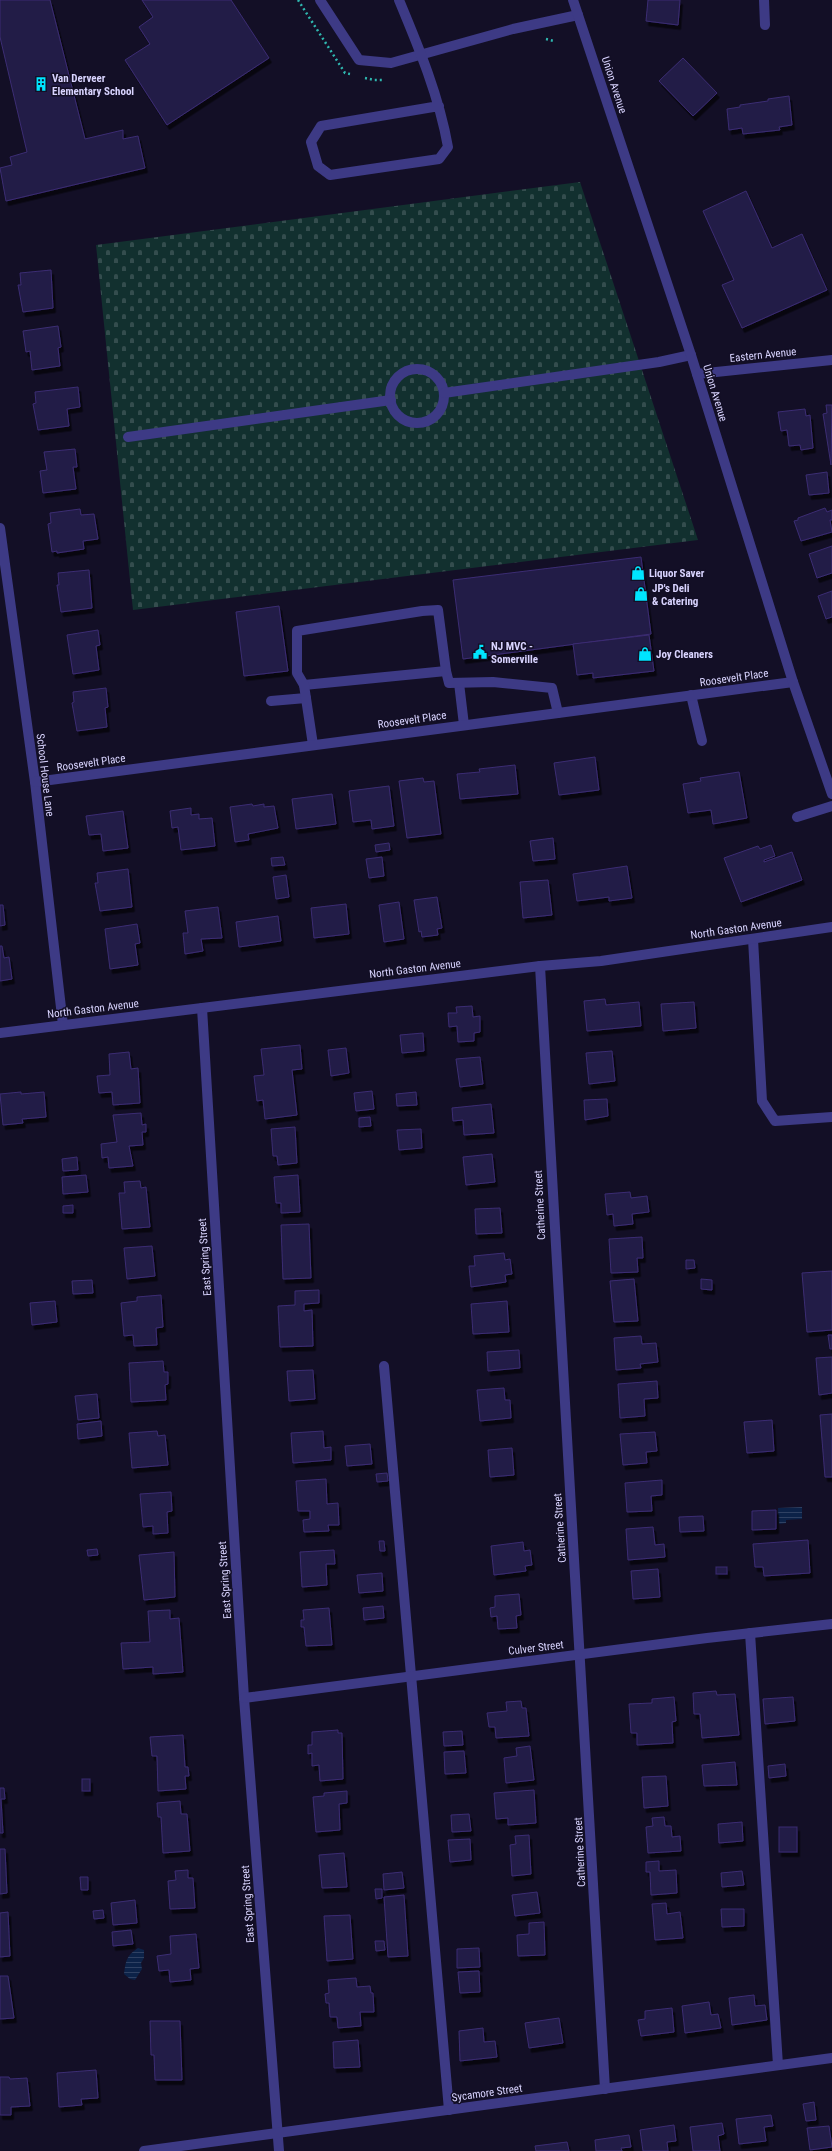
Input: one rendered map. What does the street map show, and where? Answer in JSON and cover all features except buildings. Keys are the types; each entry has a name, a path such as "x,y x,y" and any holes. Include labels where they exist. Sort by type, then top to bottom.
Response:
{"street":[{"path":"320,0 359,60 391,63 513,29 578,15"},
{"path":"399,0 422,54 439,106 448,147 439,159 330,175 318,166 311,142 321,126 439,106"},
{"name":"Union Avenue","path":"573,0 691,355 793,682 832,794"},
{"path":"764,0 765,25"},
{"path":"444,393 659,362 691,355"},
{"name":"Eastern Avenue","path":"697,374 832,360"},
{"path":"412,370 421,370 433,374 441,384 444,393 440,410 435,417 418,423 402,418 396,412 391,400 392,386 397,379 412,370"},
{"path":"128,437 391,400"},
{"name":"School House Lane","path":"0,528 35,782 63,1025"},
{"path":"313,745 304,685 297,672 296,631 438,610 449,683 493,682 552,688 558,713"},
{"path":"304,685 446,671"},
{"name":"Roosevelt Place","path":"35,782 793,682"},
{"path":"459,683 464,726"},
{"path":"691,696 702,741"},
{"path":"271,701 306,698"},
{"path":"797,817 832,806"},
{"name":"North Gaston Avenue","path":"0,1033 540,966 601,961 832,927"},
{"path":"753,939 762,1101 775,1120 832,1117"},
{"name":"Catherine Street","path":"540,966 554,1252 581,1655 605,2089"},
{"name":"East Spring Street","path":"202,1008 244,1698 277,2133 280,2151"},
{"path":"384,1366 448,2110"},
{"name":"Culver Street","path":"244,1698 750,1633 832,1624"},
{"path":"750,1633 778,2065"},
{"name":"Sycamore Street","path":"144,2151 832,2058"}],"green space":[{"path":"580,182 698,540 133,610 96,245"}],"water":[{"path":"802,1507 802,1519 786,1520 786,1523 779,1524 778,1508"},
{"path":"138,1948 144,1950 144,1958 141,1963 142,1969 135,1980 130,1979 124,1974 127,1959"}],"place":[{"name":"Van Derveer Elementary School","path":"41,84"},
{"name":"Liquor Saver","path":"638,573"},
{"name":"JP's Deli & Catering","path":"641,594"},
{"name":"NJ MVC - Somerville","path":"480,652"},
{"name":"Joy Cleaners","path":"645,654"}]}
